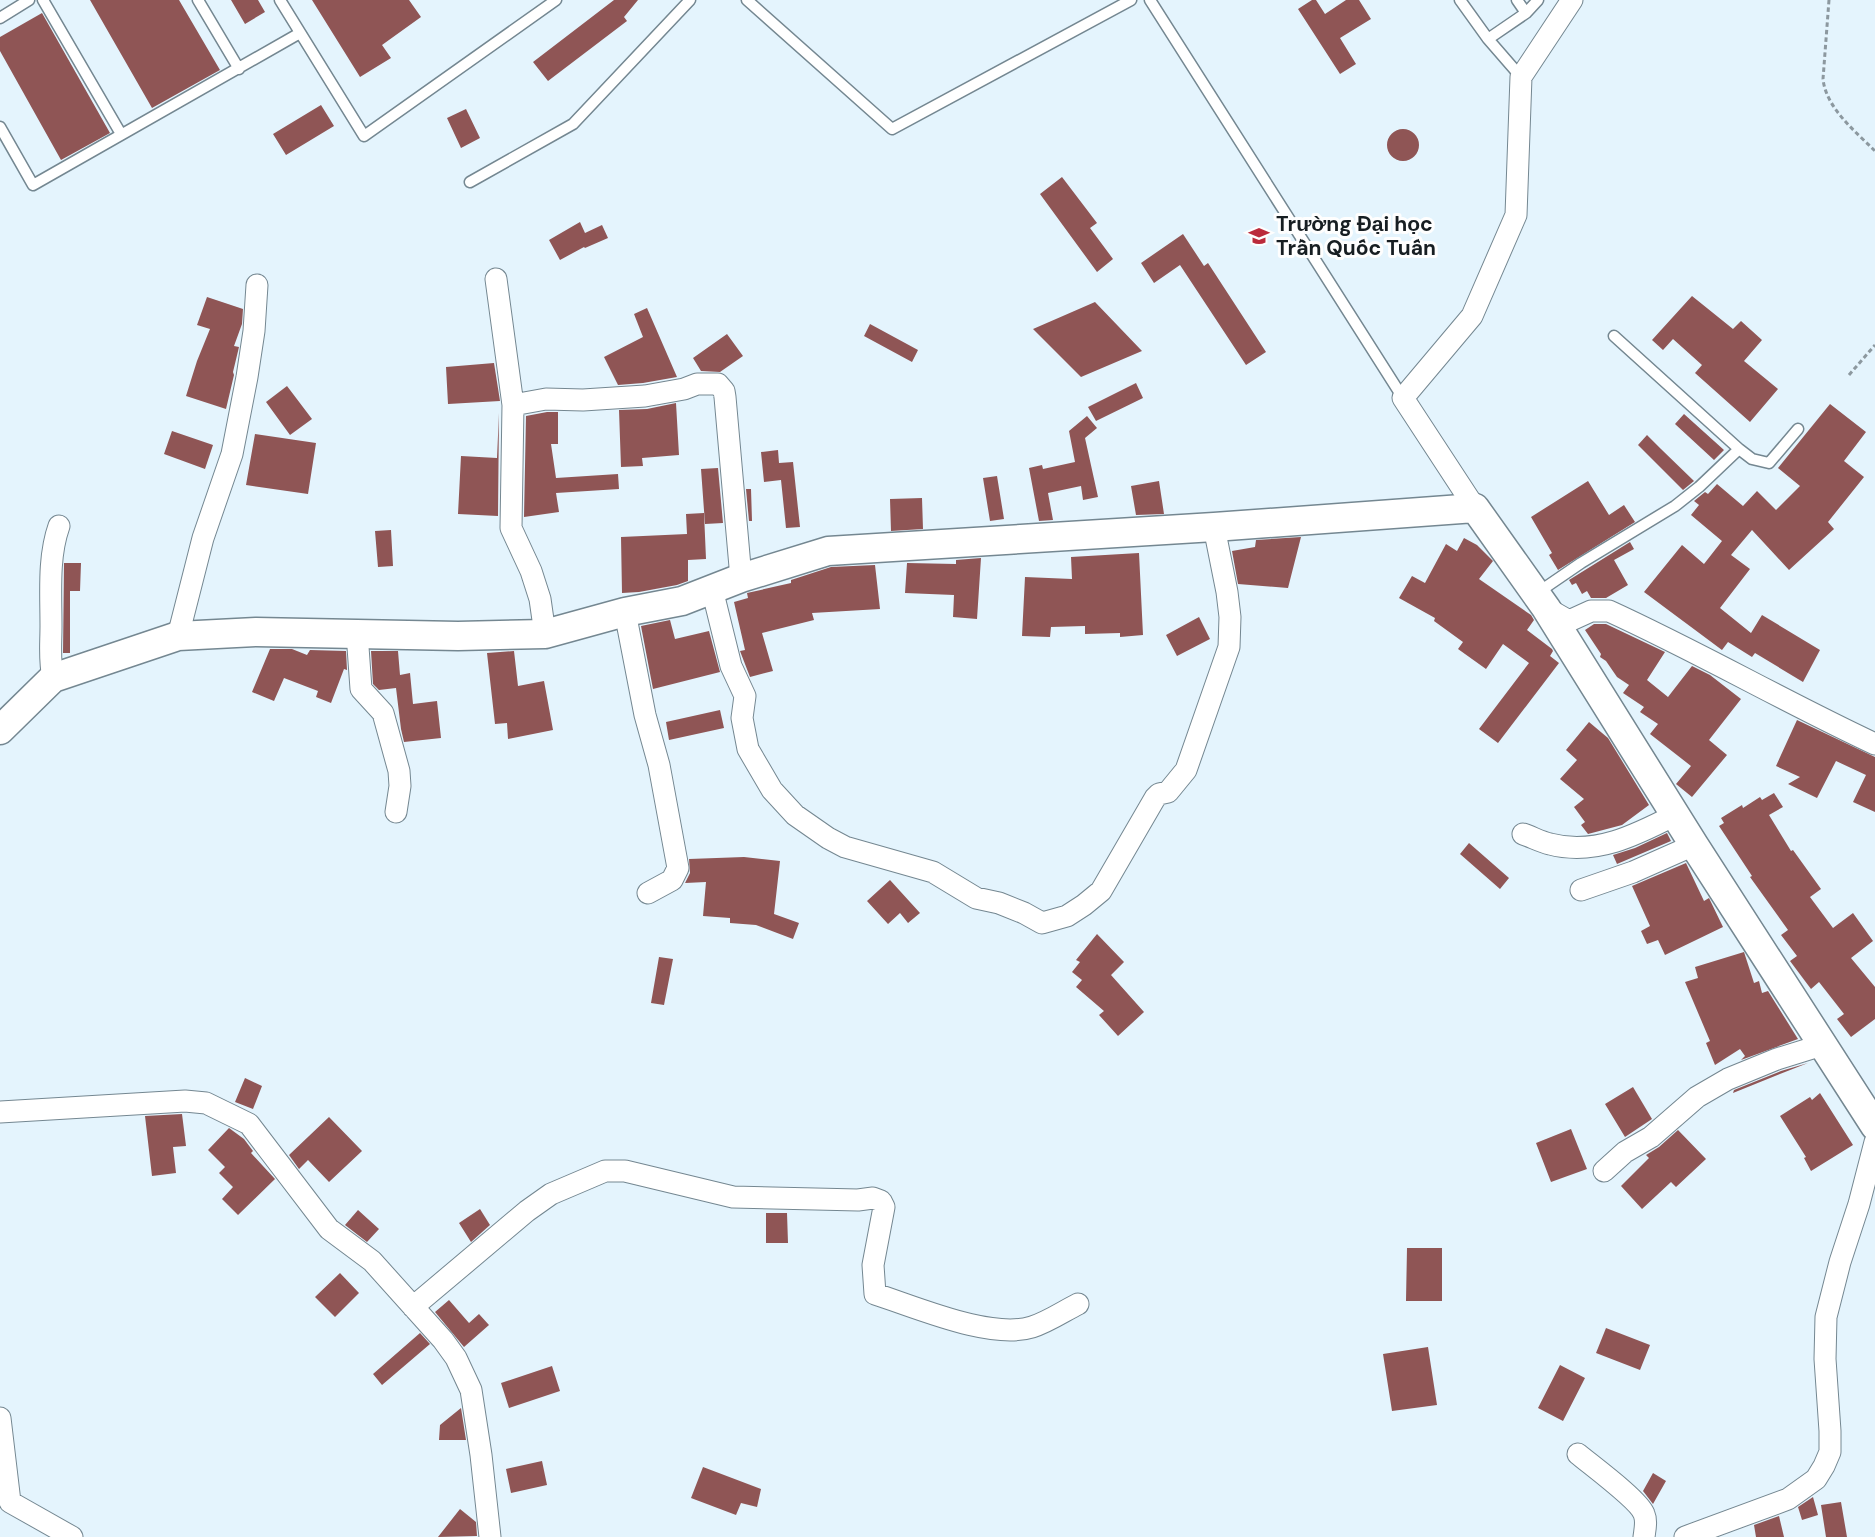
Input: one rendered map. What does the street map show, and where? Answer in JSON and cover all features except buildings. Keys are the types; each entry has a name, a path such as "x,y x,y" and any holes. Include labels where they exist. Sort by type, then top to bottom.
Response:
{"street":[{"path":"1572,0 1521,77 1516,215 1472,316 1403,398 1475,508 1546,608 1694,845 1875,1126"},
{"path":"496,279 513,405 510,528 531,571 540,598 545,634"},
{"path":"178,636 203,538 232,454 254,331 257,285"},
{"path":"513,405 546,399 583,400 645,396 698,384 718,384 725,397 741,578"},
{"path":"0,730 53,678 178,636 256,632 458,636 545,634 625,612 682,601 741,578 828,551 1475,508"},
{"path":"53,678 50,663 50,601 53,551 59,526"},
{"path":"712,589 731,666 745,696 742,718 748,749 772,790 795,815 845,847 933,873 976,898 1007,906 1042,923 1067,916 1101,891 1155,798 1159,794 1168,792 1186,770 1229,647 1230,617 1227,592 1214,527"},
{"path":"1546,608 1569,621 1591,611 1608,611 1875,744"},
{"path":"625,612 640,695 659,765 678,868 672,880 648,893"},
{"path":"360,635 358,647 362,689 383,713 399,771 400,786 396,812"},
{"path":"1523,834 1550,844 1592,848 1610,844 1676,815"},
{"path":"1581,890 1633,872 1694,845"},
{"path":"1604,1171 1626,1152 1651,1137 1697,1097 1728,1079 1777,1059 1822,1045"},
{"path":"0,1112 185,1101 206,1103 249,1124 329,1229 372,1261 443,1340 456,1358 471,1390 490,1537"},
{"path":"1685,1537 1788,1499 1816,1479 1824,1466 1830,1452 1825,1359 1826,1317 1875,1142"},
{"path":"412,1307 527,1211 551,1194 606,1171 625,1171 733,1197 858,1200 873,1198 881,1201 884,1207 873,1265 875,1294 970,1324 1005,1331 1032,1327 1078,1304"},
{"path":"0,1418 10,1502 72,1537"},
{"path":"1578,1454 1644,1511 1646,1523 1644,1537"}],"lane":[{"path":"0,18 29,0"},
{"path":"43,0 121,134"},
{"path":"198,0 239,69"},
{"path":"280,0 364,135 556,0"},
{"path":"470,182 573,124 690,0"},
{"path":"747,0 892,129 1131,0"},
{"path":"1150,0 1403,398"},
{"path":"1460,0 1488,39 1521,77"},
{"path":"1517,0 1526,13"},
{"path":"1488,39 1526,13 1538,0"},
{"path":"0,127 33,185 300,33"},
{"path":"1614,336 1752,459 1769,463 1798,429"},
{"path":"1546,608 1543,589 1581,562 1675,506 1699,487 1739,448"}],"path":[{"path":"1829,0 1824,89 1833,105 1875,151"},
{"path":"1849,375 1875,345"}],"place":[{"name":"Trường Đại học Trần Quốc Tuấn","path":"1259,236"}]}
